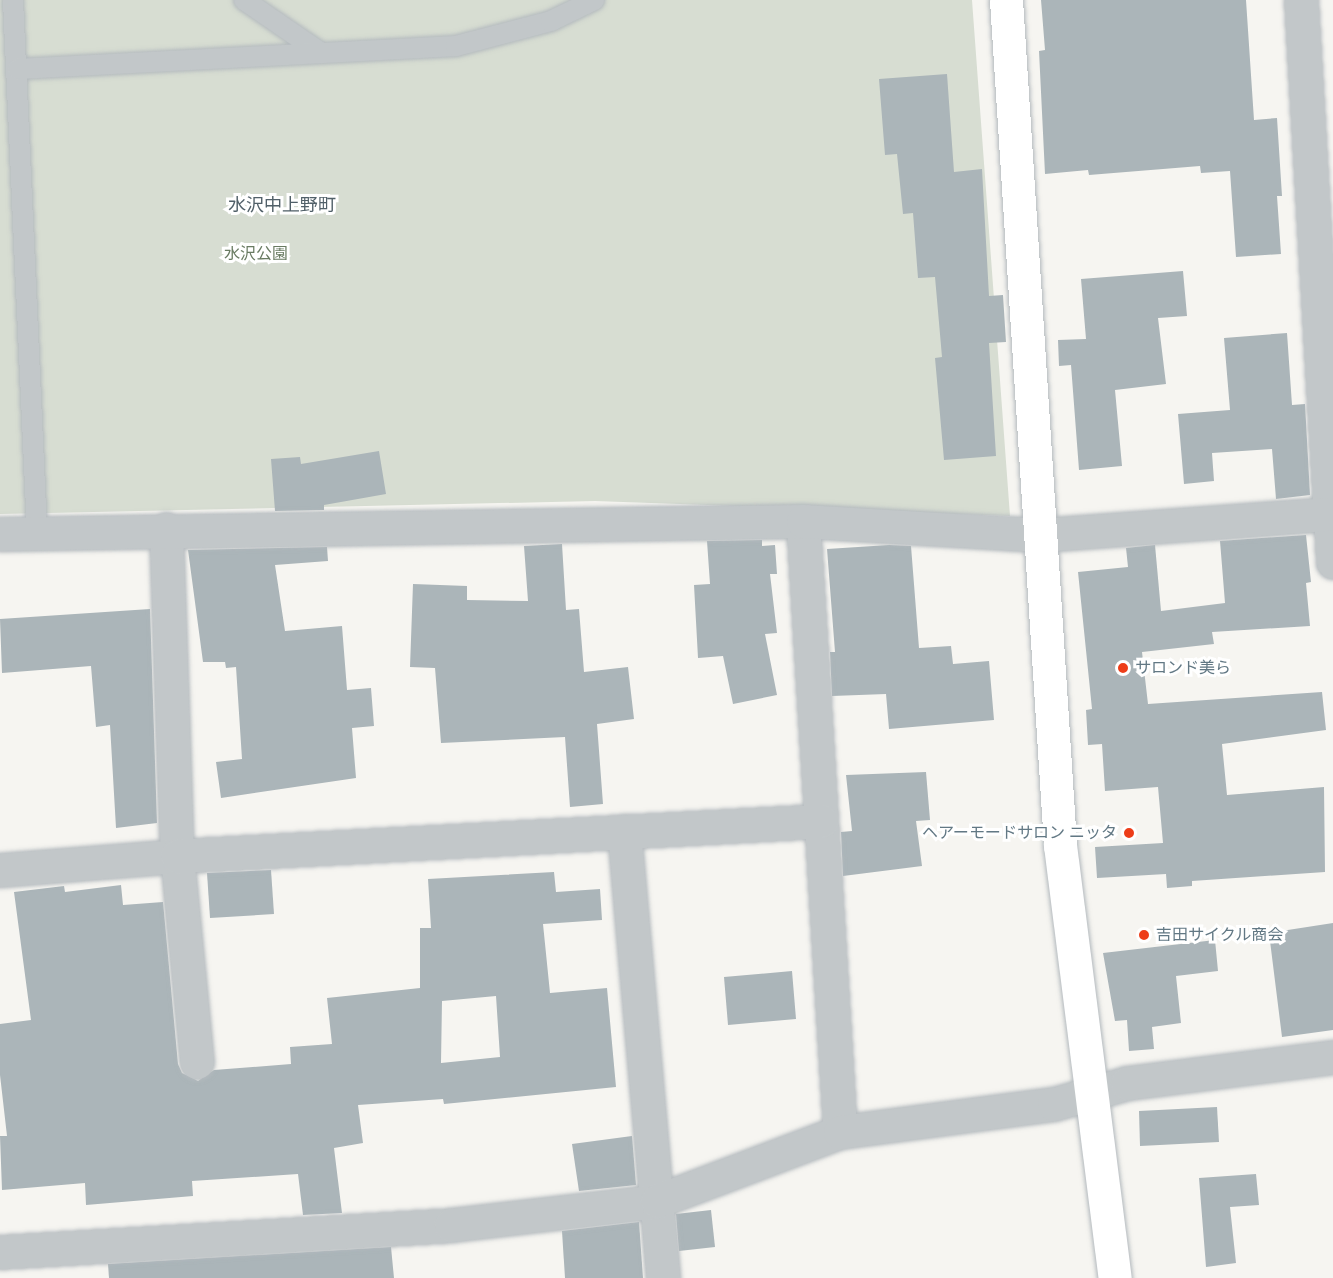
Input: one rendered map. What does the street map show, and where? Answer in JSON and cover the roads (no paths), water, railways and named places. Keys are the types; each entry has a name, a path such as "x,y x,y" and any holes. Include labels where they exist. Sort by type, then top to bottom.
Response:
{"street":[{"path":"1006,0 1060,845 1115,1278"},
{"path":"1301,0 1325,241 1329,514 1333,562"},
{"path":"0,534 37,531 803,521 1041,535 1329,514"},
{"path":"803,521 840,1132"},
{"path":"166,529 177,856 197,1062"},
{"path":"0,870 177,856 821,821"},
{"path":"624,831 663,1278"},
{"path":"0,1252 452,1225 657,1201 840,1132 1054,1104 1127,1083 1333,1057"}],"lane":[{"path":"13,0 18,69 37,531"},
{"path":"244,0 320,52"},
{"path":"18,69 456,46 551,21 594,0"}],"place":[{"name":"サロンド美ら","path":"1123,668"},
{"name":"ヘアーモードサロン ニッタ","path":"1129,833"},
{"name":"吉田サイクル商会","path":"1144,935"}],"district":[{"name":"水沢中上野町","path":"282,205"}],"park label":[{"name":"水沢公園","path":"256,254"}]}
